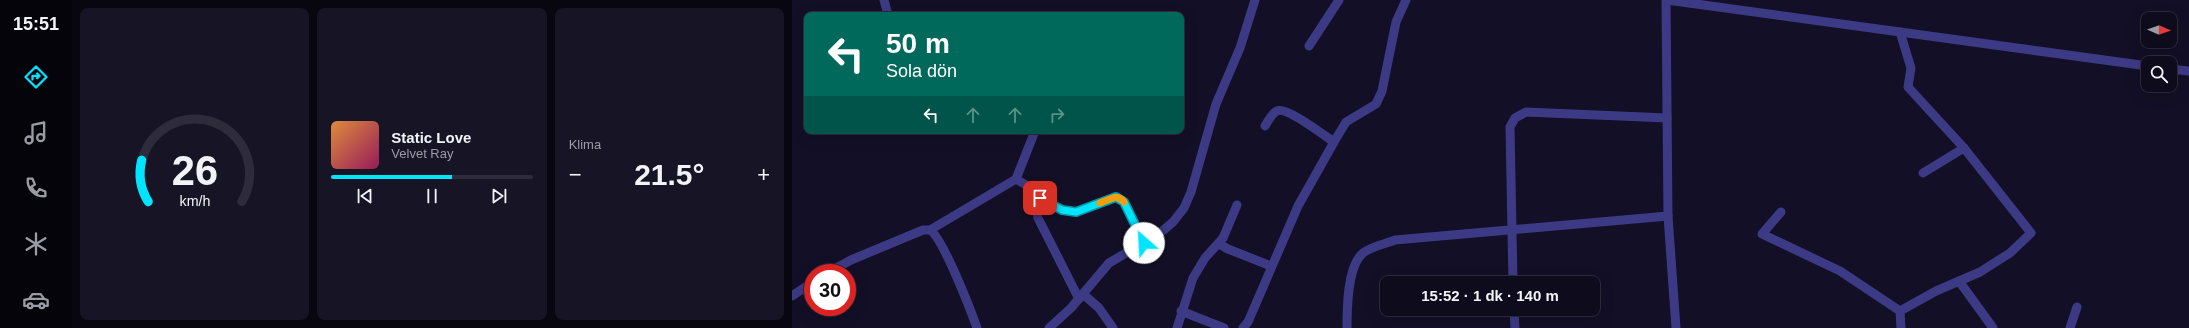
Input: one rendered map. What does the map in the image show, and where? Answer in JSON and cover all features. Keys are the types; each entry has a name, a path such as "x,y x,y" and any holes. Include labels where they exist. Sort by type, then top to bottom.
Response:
{"street":[{"path":"884,0 887,12"},
{"path":"1049,328 1081,296 1109,263 1160,233 1173,222 1188,200 1210,123 1240,48 1255,0"},
{"path":"1309,46 1339,0"},
{"path":"1243,328 1248,322 1298,206 1334,142 1346,122 1376,104 1382,91 1396,22 1406,0"},
{"path":"1676,328 1668,216 1667,0 2141,65"},
{"path":"1900,32 1911,68 1908,87 1964,148 2031,233 2010,253 1980,272 1900,311"},
{"path":"2177,70 2189,72"},
{"path":"1265,126 1275,112 1282,110 1293,115 1334,142"},
{"path":"1513,276 1510,126 1515,118 1526,112 1667,118"},
{"path":"844,264 923,230 930,230 1016,179 1034,134"},
{"path":"1923,173 1964,148"},
{"path":"1016,179 1034,189 1040,198 1062,210 1076,212 1116,197 1120,198 1124,202 1144,243"},
{"path":"1040,198 1036,211 1038,218 1081,296 1099,308 1113,328"},
{"path":"1177,328 1181,311 1196,270 1205,258 1219,244 1237,205"},
{"path":"1781,212 1762,234 1840,271 1900,311"},
{"path":"1347,328 1347,303 1350,283 1362,254 1371,248 1395,240 1668,216"},
{"path":"930,230 940,243 972,312 977,328"},
{"path":"1219,244 1271,266"},
{"path":"1959,281 1993,328"},
{"path":"792,296 804,288"},
{"path":"2070,328 2077,307"},
{"path":"1181,311 1224,328"},
{"path":"1900,311 1901,328"},
{"path":"1514,316 1515,328"}],"slow traffic":[{"path":"1100,203 1116,197 1120,198 1124,202"}],"route":[{"path":"1040,198 1062,210 1076,212 1116,197 1120,198 1124,202 1144,243"}]}
